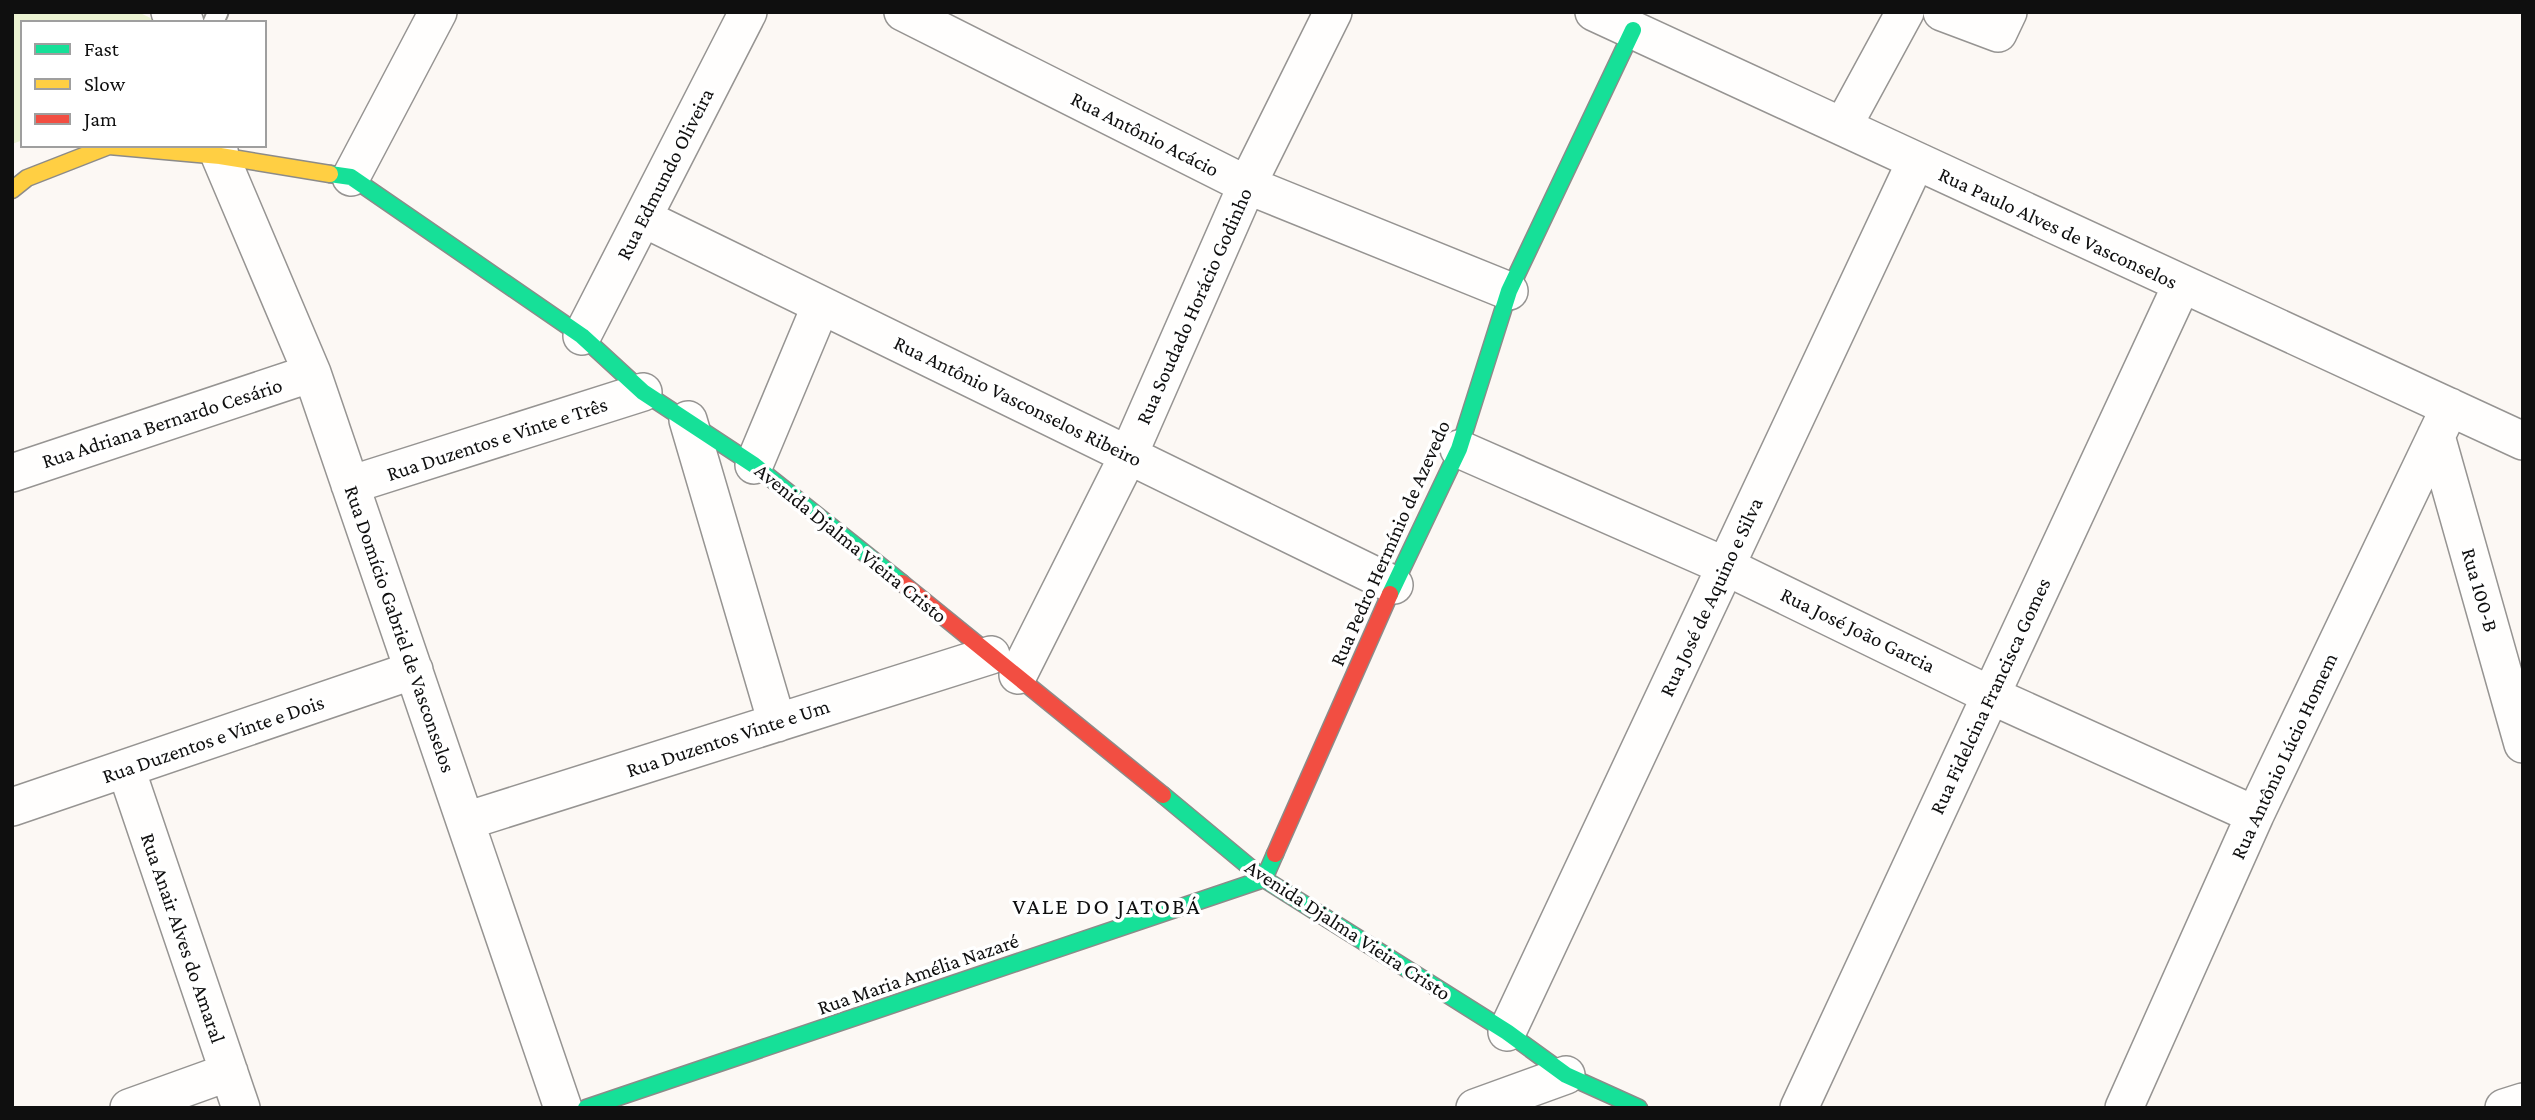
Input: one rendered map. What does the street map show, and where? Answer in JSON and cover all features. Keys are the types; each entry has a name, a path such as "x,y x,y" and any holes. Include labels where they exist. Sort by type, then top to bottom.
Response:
{"street":[{"path":"170,12 184,21"},
{"path":"351,177 438,12"},
{"name":"Rua Edmundo Oliveira","path":"582,336 748,12"},
{"name":"Rua Antônio Acácio","path":"903,12 1247,185 1509,290"},
{"name":"Rua Soudado Horácio Godinho","path":"1004,665 1128,456 1247,185 1333,12"},
{"name":"Rua Paulo Alves de Vasconselos","path":"1594,12 1843,126 1915,163 2182,284 2443,421 2523,441"},
{"path":"1843,126 1905,12"},
{"path":"1942,12 2003,23"},
{"name":"Rua Pedro Hermínio de Azevedo","path":"1264,879 1394,584 1459,449 1509,290 1633,30"},
{"name":"Avenida Djalma Vieira Cristo","path":"12,190 27,178 107,147"},
{"name":"Avenida Djalma Vieira Cristo","path":"132,147 219,151 351,177 582,336 643,392 754,465 1004,665 1264,879 1507,1032 1583,1089 1639,1108"},
{"name":"Rua Domício Gabriel de Vasconselos","path":"219,151 312,373 563,1108"},
{"name":"Rua José de Aquino e Silva","path":"1507,1032 1915,163"},
{"name":"Rua Antônio Vasconselos Ribeiro","path":"643,218 1394,584"},
{"name":"Rua Fidelcina Francisca Gomes","path":"1799,1108 2182,284"},
{"path":"754,465 821,305"},
{"name":"Rua Adriana Bernardo Cesário","path":"12,473 312,373"},
{"name":"Rua Duzentos e Vinte e Três","path":"350,485 643,392"},
{"path":"688,420 777,723"},
{"name":"Rua 100-B","path":"2443,421 2523,744"},
{"name":"Rua Antônio Lúcio Homem","path":"2124,1108 2255,815 2443,421"},
{"name":"Rua José João Garcia","path":"1459,449 1725,566 1990,695 2255,815"},
{"name":"Rua Duzentos Vinte e Um","path":"466,821 777,723 1004,665"},
{"name":"Rua Duzentos e Vinte e Dois","path":"12,807 414,670"},
{"name":"Rua Anair Alves do Amaral","path":"126,769 241,1108"},
{"name":"Rua Maria Amélia Nazaré","path":"586,1108 1264,879"},
{"path":"130,1108 229,1072"},
{"path":"1475,1108 1583,1089"},
{"path":"2504,1108 2523,1102"}],"green space":[{"path":"12,12 138,12 157,21 21,21 21,141 12,144"}],"traffic: fast":[{"path":"1390,594 1459,449 1509,291 1633,30"},
{"path":"330,174 351,177 582,336 643,392 754,465 902,583"},
{"path":"1163,795 1264,879 1507,1032 1566,1075 1639,1108"},
{"path":"586,1108 1264,879 1275,854"}],"traffic: slow":[{"path":"12,190 27,178 106,147"},
{"path":"120,147 220,156 330,174"}],"traffic: jam":[{"path":"902,583 1163,795"},
{"path":"1275,854 1390,594"}],"district":[{"name":"VALE DO JATOBÁ","path":"1107,906"}]}
